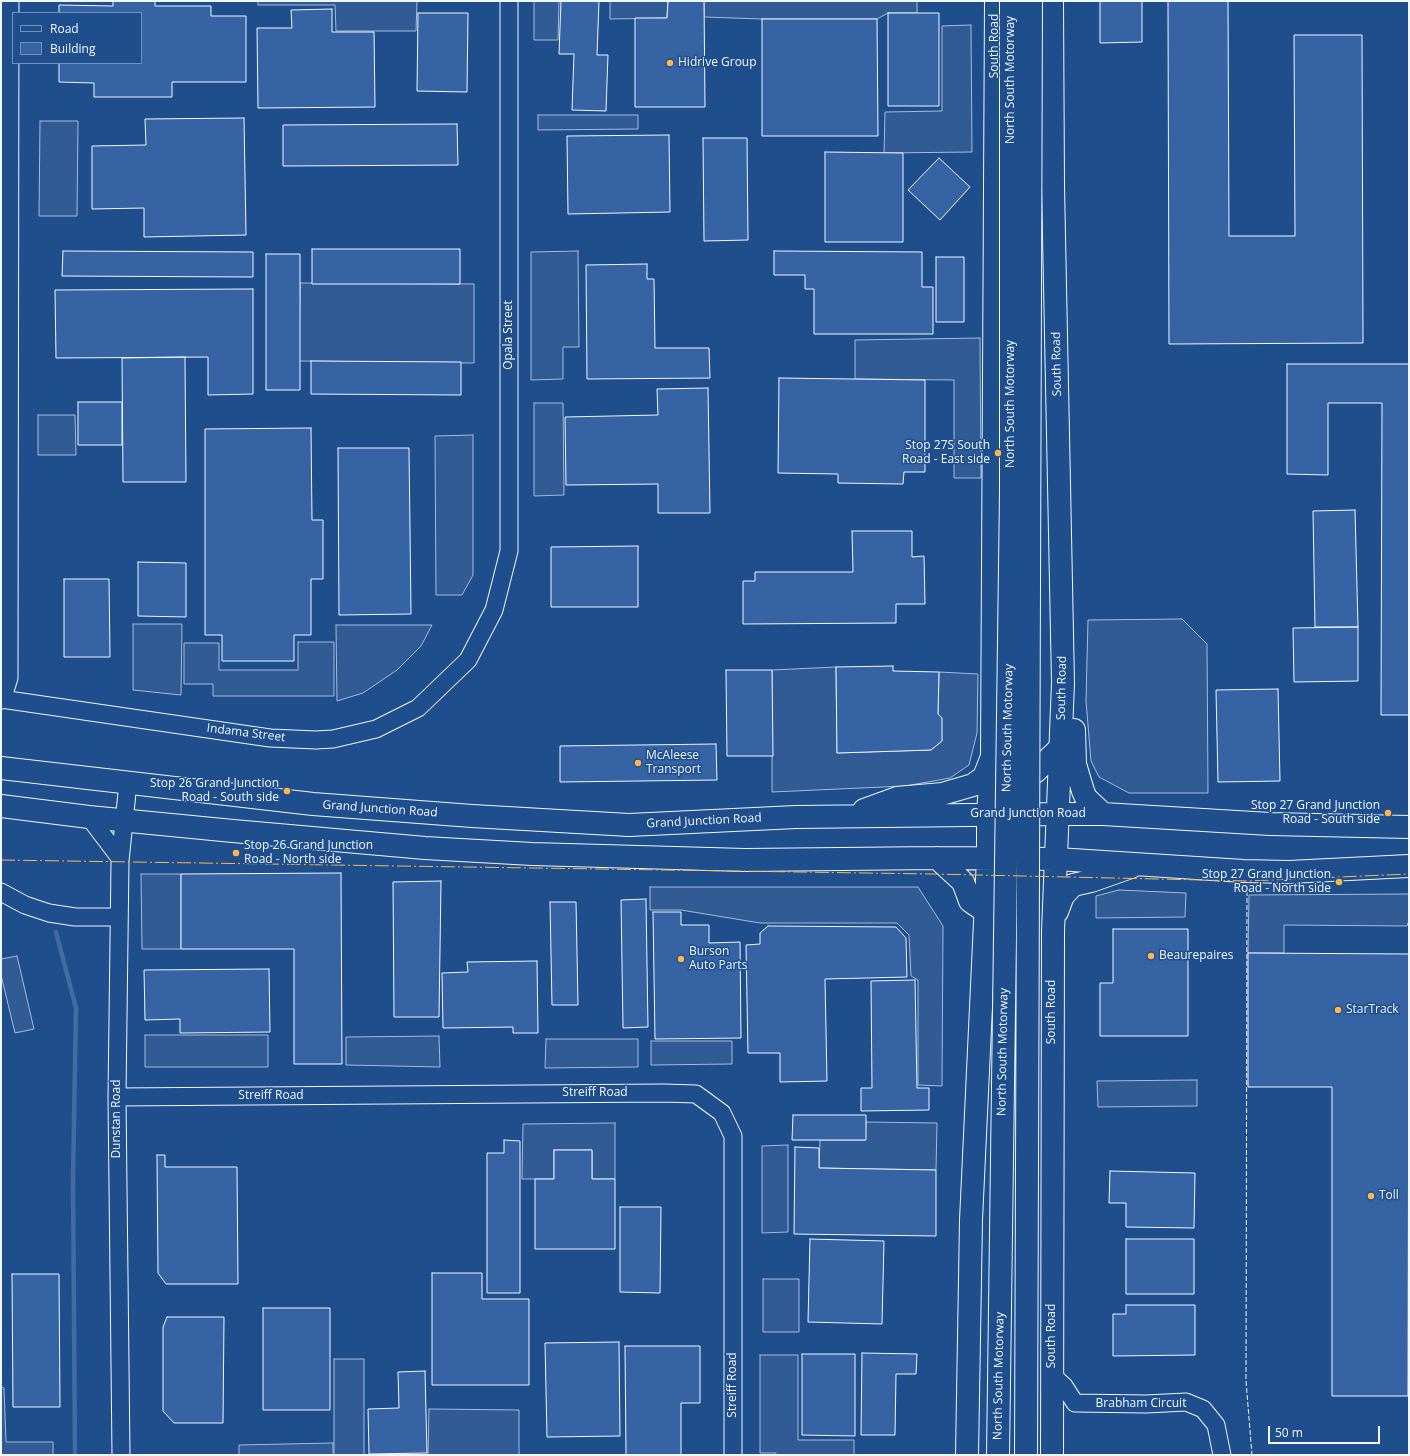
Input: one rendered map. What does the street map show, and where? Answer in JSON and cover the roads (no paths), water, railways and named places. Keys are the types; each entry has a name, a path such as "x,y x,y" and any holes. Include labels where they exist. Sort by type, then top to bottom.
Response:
{"highway":[{"name":"South Road","path":"967,1455 971,1220 986,912 988,814 992,754 996,1"},
{"name":"North South Motorway","path":"998,1455 1011,492 1011,1"},
{"name":"North South Motorway","path":"1026,1455 1031,1"},
{"name":"South Road","path":"1052,1 1053,194 1063,683 1053,931 1052,1455"},
{"path":"1063,683 1073,718 1078,777 1086,798 1103,814"},
{"path":"850,816 897,798 942,794 973,785 984,777 992,754 1016,773 1035,772 1060,748"},
{"name":"Grand Junction Road","path":"1,768 313,804 472,816 629,825 796,816 1103,814 1270,824 1409,826"},
{"path":"1,806 89,817 425,848 532,854 745,860 937,858 1057,859 1244,871 1289,872 1409,866"},
{"path":"937,858 964,882 970,900 986,912"},
{"path":"1053,931 1060,902 1063,896 1073,885 1091,881 1140,864"}],"street":[{"path":"2,700 8,678 10,1"},
{"name":"Opala Street","path":"468,660 494,610 509,551 509,1"},
{"name":"Indama Street","path":"2,700 270,738 316,740 333,739 376,729 418,708 468,660"},
{"name":"Dunstan Road","path":"121,1455 117,1097 120,858 128,783"},
{"path":"89,817 120,858"},
{"path":"1,892 25,905 49,913 75,917 119,917"},
{"name":"Streiff Road","path":"117,1097 696,1094 722,1113 733,1136 733,1455"},
{"path":"1052,1375 1064,1386 1075,1404 1060,1412 1052,1424"},
{"name":"Brabham Circuit","path":"1075,1404 1146,1404 1186,1402 1203,1410 1216,1425 1222,1455"}],"waterway":[{"path":"56,932 76,1008 73,1179 75,1455"}],"place":[{"name":"Hidrive Group","path":"670,63"},
{"name":"Stop 27S South Road - East side","path":"998,453"},
{"name":"McAleese Transport","path":"638,763"},
{"name":"Stop 26 Grand Junction Road - South side","path":"287,791"},
{"name":"Stop 27 Grand Junction Road - South side","path":"1388,813"},
{"name":"Stop 26 Grand Junction Road - North side","path":"236,853"},
{"name":"Stop 27 Grand Junction Road - North side","path":"1339,882"},
{"name":"Beaurepaires","path":"1151,956"},
{"name":"Burson Auto Parts","path":"681,959"},
{"name":"StarTrack","path":"1338,1010"},
{"name":"Toll","path":"1371,1196"}]}
